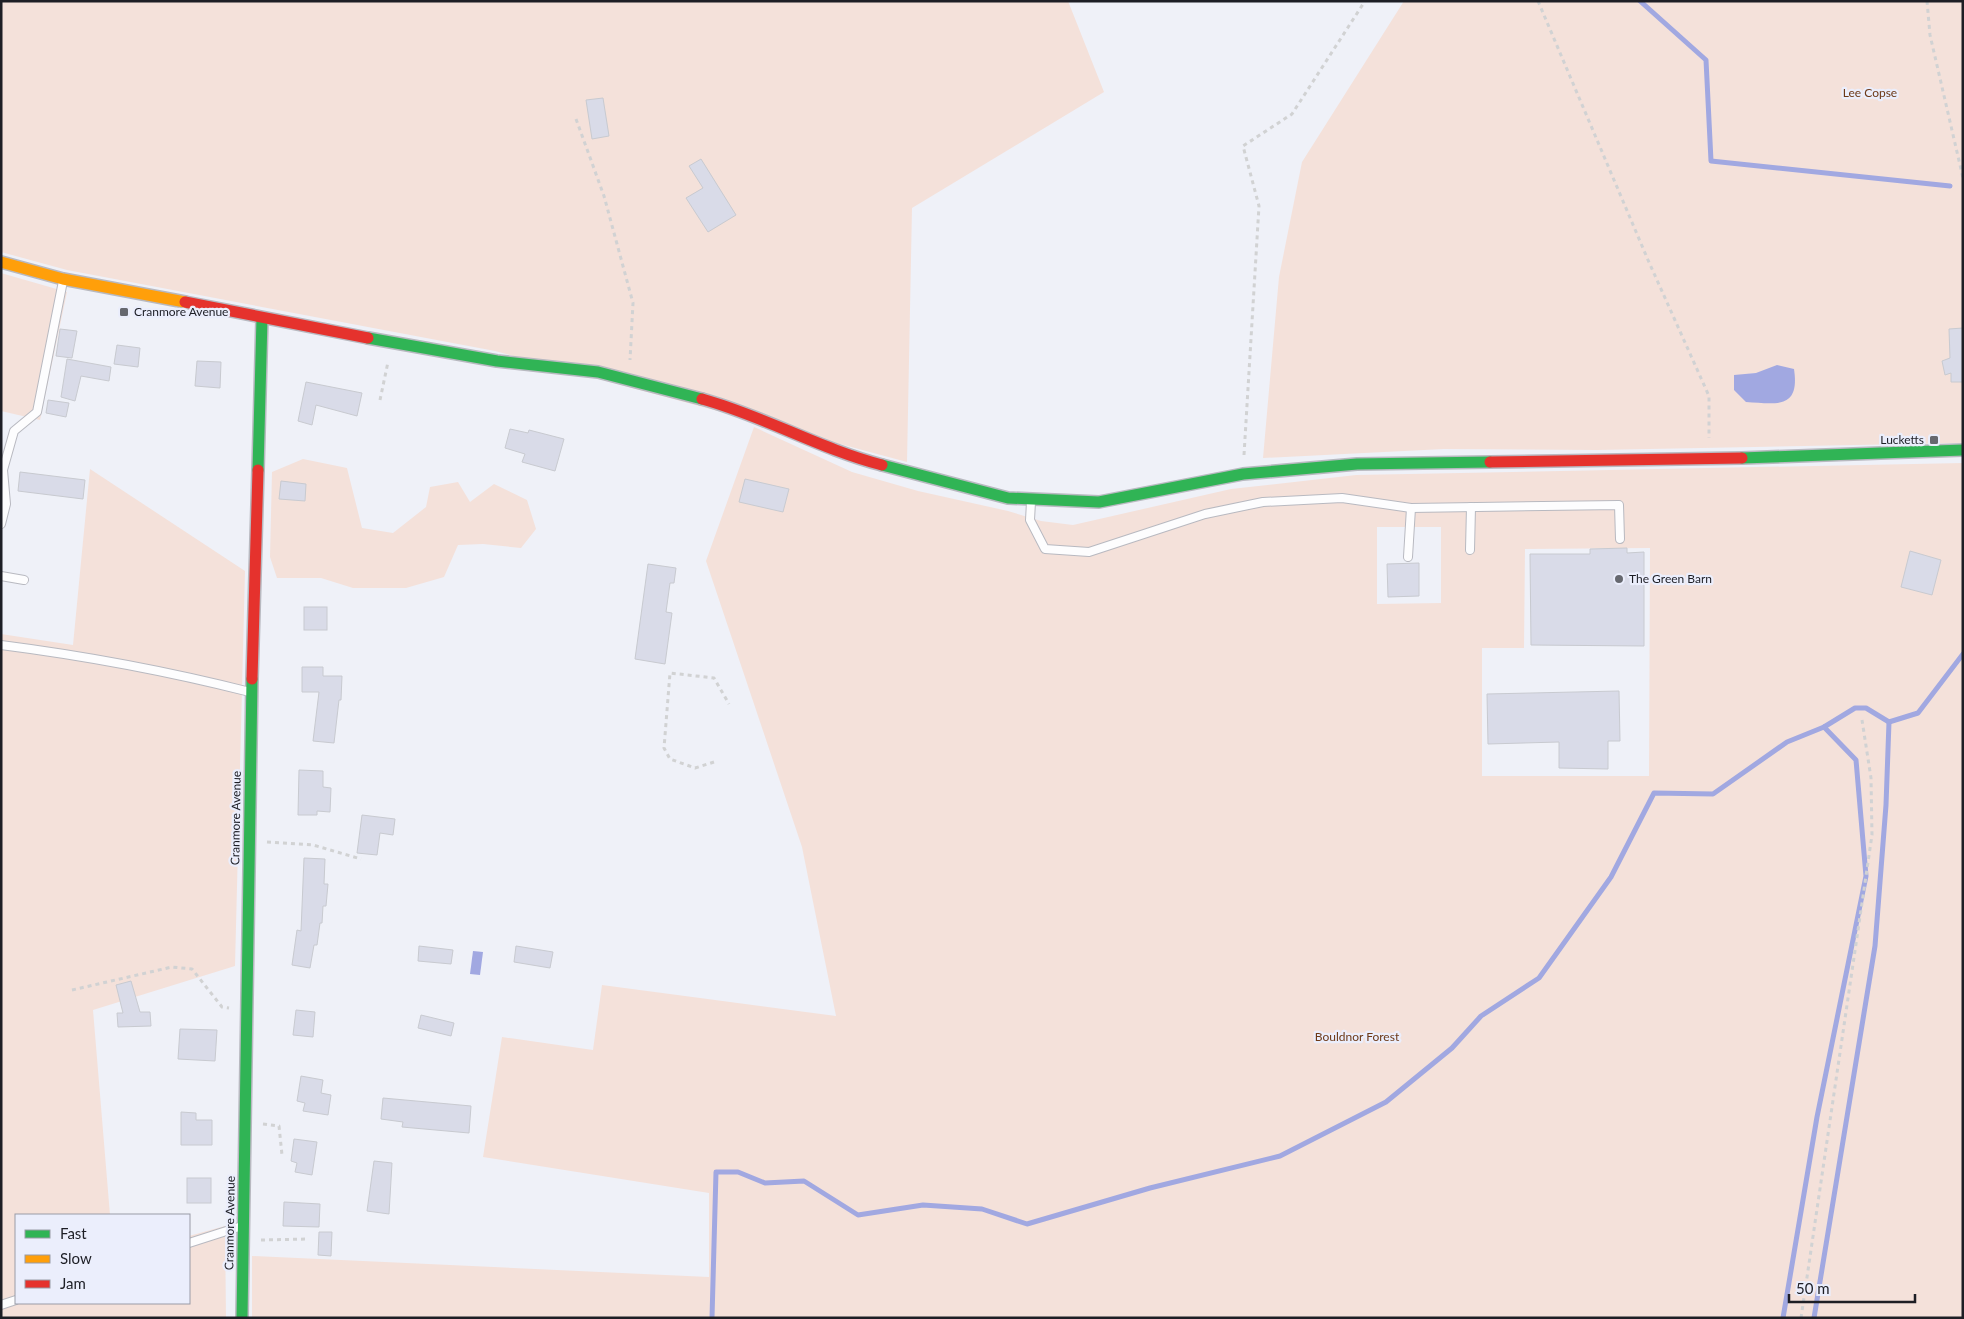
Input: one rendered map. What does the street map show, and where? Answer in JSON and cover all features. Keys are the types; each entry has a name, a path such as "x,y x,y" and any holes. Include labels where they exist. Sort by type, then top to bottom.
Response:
{"main road":[{"path":"1,262 63,280 262,318 497,361 598,372 629,378 738,409 854,458 1008,498 1099,502 1243,474 1356,464 1816,457 1963,450"},
{"name":"Cranmore Avenue","path":"242,1318 249,841 262,318"}],"lane":[{"path":"1,524 6,504 3,470 14,431 37,412 63,280"},
{"path":"1031,500 1030,520 1045,549 1089,552 1205,514 1263,502 1342,498 1411,508 1619,504 1620,539"},
{"path":"1408,557 1411,508"},
{"path":"1470,550 1471,508"},
{"path":"1,576 24,580"},
{"path":"1,645 72,654 185,675 252,692"},
{"path":"190,1243 244,1226"},
{"path":"1,1305 15,1300"}],"path":[{"path":"1243,474 1259,206 1243,146 1292,114 1365,1"},
{"path":"1538,1 1648,260 1709,396 1708,459"},
{"path":"1927,1 1930,35 1963,178"},
{"path":"576,119 604,196 633,303 629,378"},
{"path":"380,400 392,342"},
{"path":"714,762 695,768 670,759 664,748 670,673 714,678 729,704"},
{"path":"1801,1318 1872,836 1871,778 1862,720"},
{"path":"249,841 314,845 361,859"},
{"path":"72,990 172,967 192,969 222,1007 247,1012"},
{"path":"245,1123 279,1126 282,1155"},
{"path":"243,1240 308,1239"}],"green space":[{"path":"1,1 1068,1 1104,92 912,208 907,462 495,351 67,270 1,252"},
{"name":"Lee Copse","path":"1404,1 1963,1 1963,443 1597,450 1444,449 1263,458 1279,277 1302,162","holes":["1756,373 1734,390 1734,376"]},
{"path":"1,273 67,292 40,420 1,411"},
{"name":"Bouldnor Forest","path":"754,427 852,472 918,491 1008,511 1041,521 1073,525 1231,489 1356,475 1963,463 1963,1318 252,1318 252,1256 709,1277 709,1193 483,1157 502,1037 593,1050 602,985 836,1016 802,847 706,561","holes":["1377,527 1441,527 1441,603 1377,604","1650,548 1649,776 1482,776 1482,648 1524,648 1525,549"]},
{"path":"303,459 347,468 362,528 393,533 426,507 430,487 458,482 470,502 494,484 527,500 536,529 521,548 483,544 458,545 444,577 406,588 353,588 321,578 277,578 270,557 272,472"},
{"path":"90,469 245,571 235,966 93,1010 110,1214 15,1214 15,1304 190,1304 190,1236 225,1226 226,1318 1,1318 1,634 73,645"}],"water":[{"path":"1777,365 1794,369 1795,382 1790,398 1776,403 1746,402 1734,390 1734,375 1756,373"},
{"path":"473,951 483,952 480,975 470,974"}],"building":[{"path":"603,98 609,136 592,139 586,100"},
{"path":"701,159 736,215 708,232 686,198 703,188 689,166"},
{"path":"1963,328 1963,382 1951,382 1951,373 1945,375 1942,361 1950,358 1949,329"},
{"path":"60,329 77,331 72,358 56,356"},
{"path":"117,345 140,348 138,367 114,364"},
{"path":"67,359 111,367 109,381 81,376 75,401 61,397"},
{"path":"197,361 221,362 220,388 195,386"},
{"path":"306,382 362,393 357,416 316,405 312,425 298,421"},
{"path":"48,400 69,403 66,417 46,413"},
{"path":"510,429 528,433 529,430 564,439 555,471 522,462 525,454 505,448"},
{"path":"20,472 85,480 83,499 18,491"},
{"path":"745,479 789,489 783,512 739,502"},
{"path":"281,481 306,484 305,501 279,499"},
{"path":"1627,548 1627,553 1644,552 1644,646 1531,645 1530,554 1590,554 1590,549"},
{"path":"1910,551 1941,560 1932,595 1901,587"},
{"path":"1419,563 1419,596 1388,597 1387,564"},
{"path":"648,564 676,568 674,583 670,583 666,612 672,613 665,664 635,659"},
{"path":"304,607 327,607 327,630 304,630"},
{"path":"302,667 323,667 323,676 342,676 341,700 339,700 334,743 313,741 319,692 302,692"},
{"path":"1619,691 1620,741 1608,741 1608,769 1559,768 1559,742 1488,744 1487,694"},
{"path":"299,770 323,771 323,787 331,788 330,812 317,811 317,815 298,815"},
{"path":"362,815 395,819 393,835 380,833 377,855 357,853"},
{"path":"304,858 325,859 324,884 328,884 326,906 323,906 322,923 320,923 317,945 314,945 310,968 292,965 297,930 301,931"},
{"path":"419,946 453,950 451,964 418,961"},
{"path":"516,946 553,952 550,968 514,962"},
{"path":"131,981 140,1012 150,1012 151,1026 118,1027 117,1013 123,1013 116,985"},
{"path":"296,1010 315,1012 313,1037 293,1035"},
{"path":"421,1015 454,1023 451,1036 418,1028"},
{"path":"180,1029 217,1030 215,1061 178,1059"},
{"path":"301,1076 323,1080 321,1093 331,1095 328,1115 303,1111 305,1103 297,1101"},
{"path":"383,1098 471,1106 469,1133 402,1127 403,1122 381,1119"},
{"path":"181,1112 196,1113 196,1120 212,1120 212,1145 181,1145"},
{"path":"294,1139 317,1142 312,1175 295,1172 297,1163 291,1161"},
{"path":"374,1161 392,1163 389,1214 367,1211"},
{"path":"187,1178 211,1178 211,1203 187,1203"},
{"path":"284,1202 320,1204 319,1227 283,1226"},
{"path":"319,1232 332,1232 331,1256 318,1255"}],"waterway":[{"path":"1640,1 1706,60 1711,161 1950,186"},
{"path":"1889,722 1918,713 1963,654"},
{"path":"712,1318 716,1172 738,1172 765,1183 804,1181 858,1215 923,1205 982,1209 1027,1224 1150,1188 1280,1156 1386,1102 1452,1048 1481,1016 1539,978 1611,877 1654,793 1713,794 1787,742 1824,727 1855,708 1866,708 1889,722"},
{"path":"1814,1318 1875,946 1886,805 1889,722"},
{"path":"1783,1318 1817,1117 1866,876 1856,760 1824,727"}],"traffic: fast":[{"path":"258,470 262,318"},
{"path":"368,338 497,361 598,372 702,399"},
{"path":"1742,458 1963,450"},
{"path":"882,465 1008,498 1099,502 1243,474 1357,464 1490,462"},
{"path":"242,1318 252,679"}],"traffic: slow":[{"path":"1,262 63,279 185,302"}],"traffic: jam":[{"path":"185,302 368,338"},
{"path":"702,399 748,414 836,450 882,465"},
{"path":"1490,462 1742,458"},
{"path":"252,679 258,470"}],"place":[{"name":"Cranmore Avenue","path":"124,312"},
{"name":"Lucketts","path":"1934,440"},
{"name":"The Green Barn","path":"1619,579"}]}
